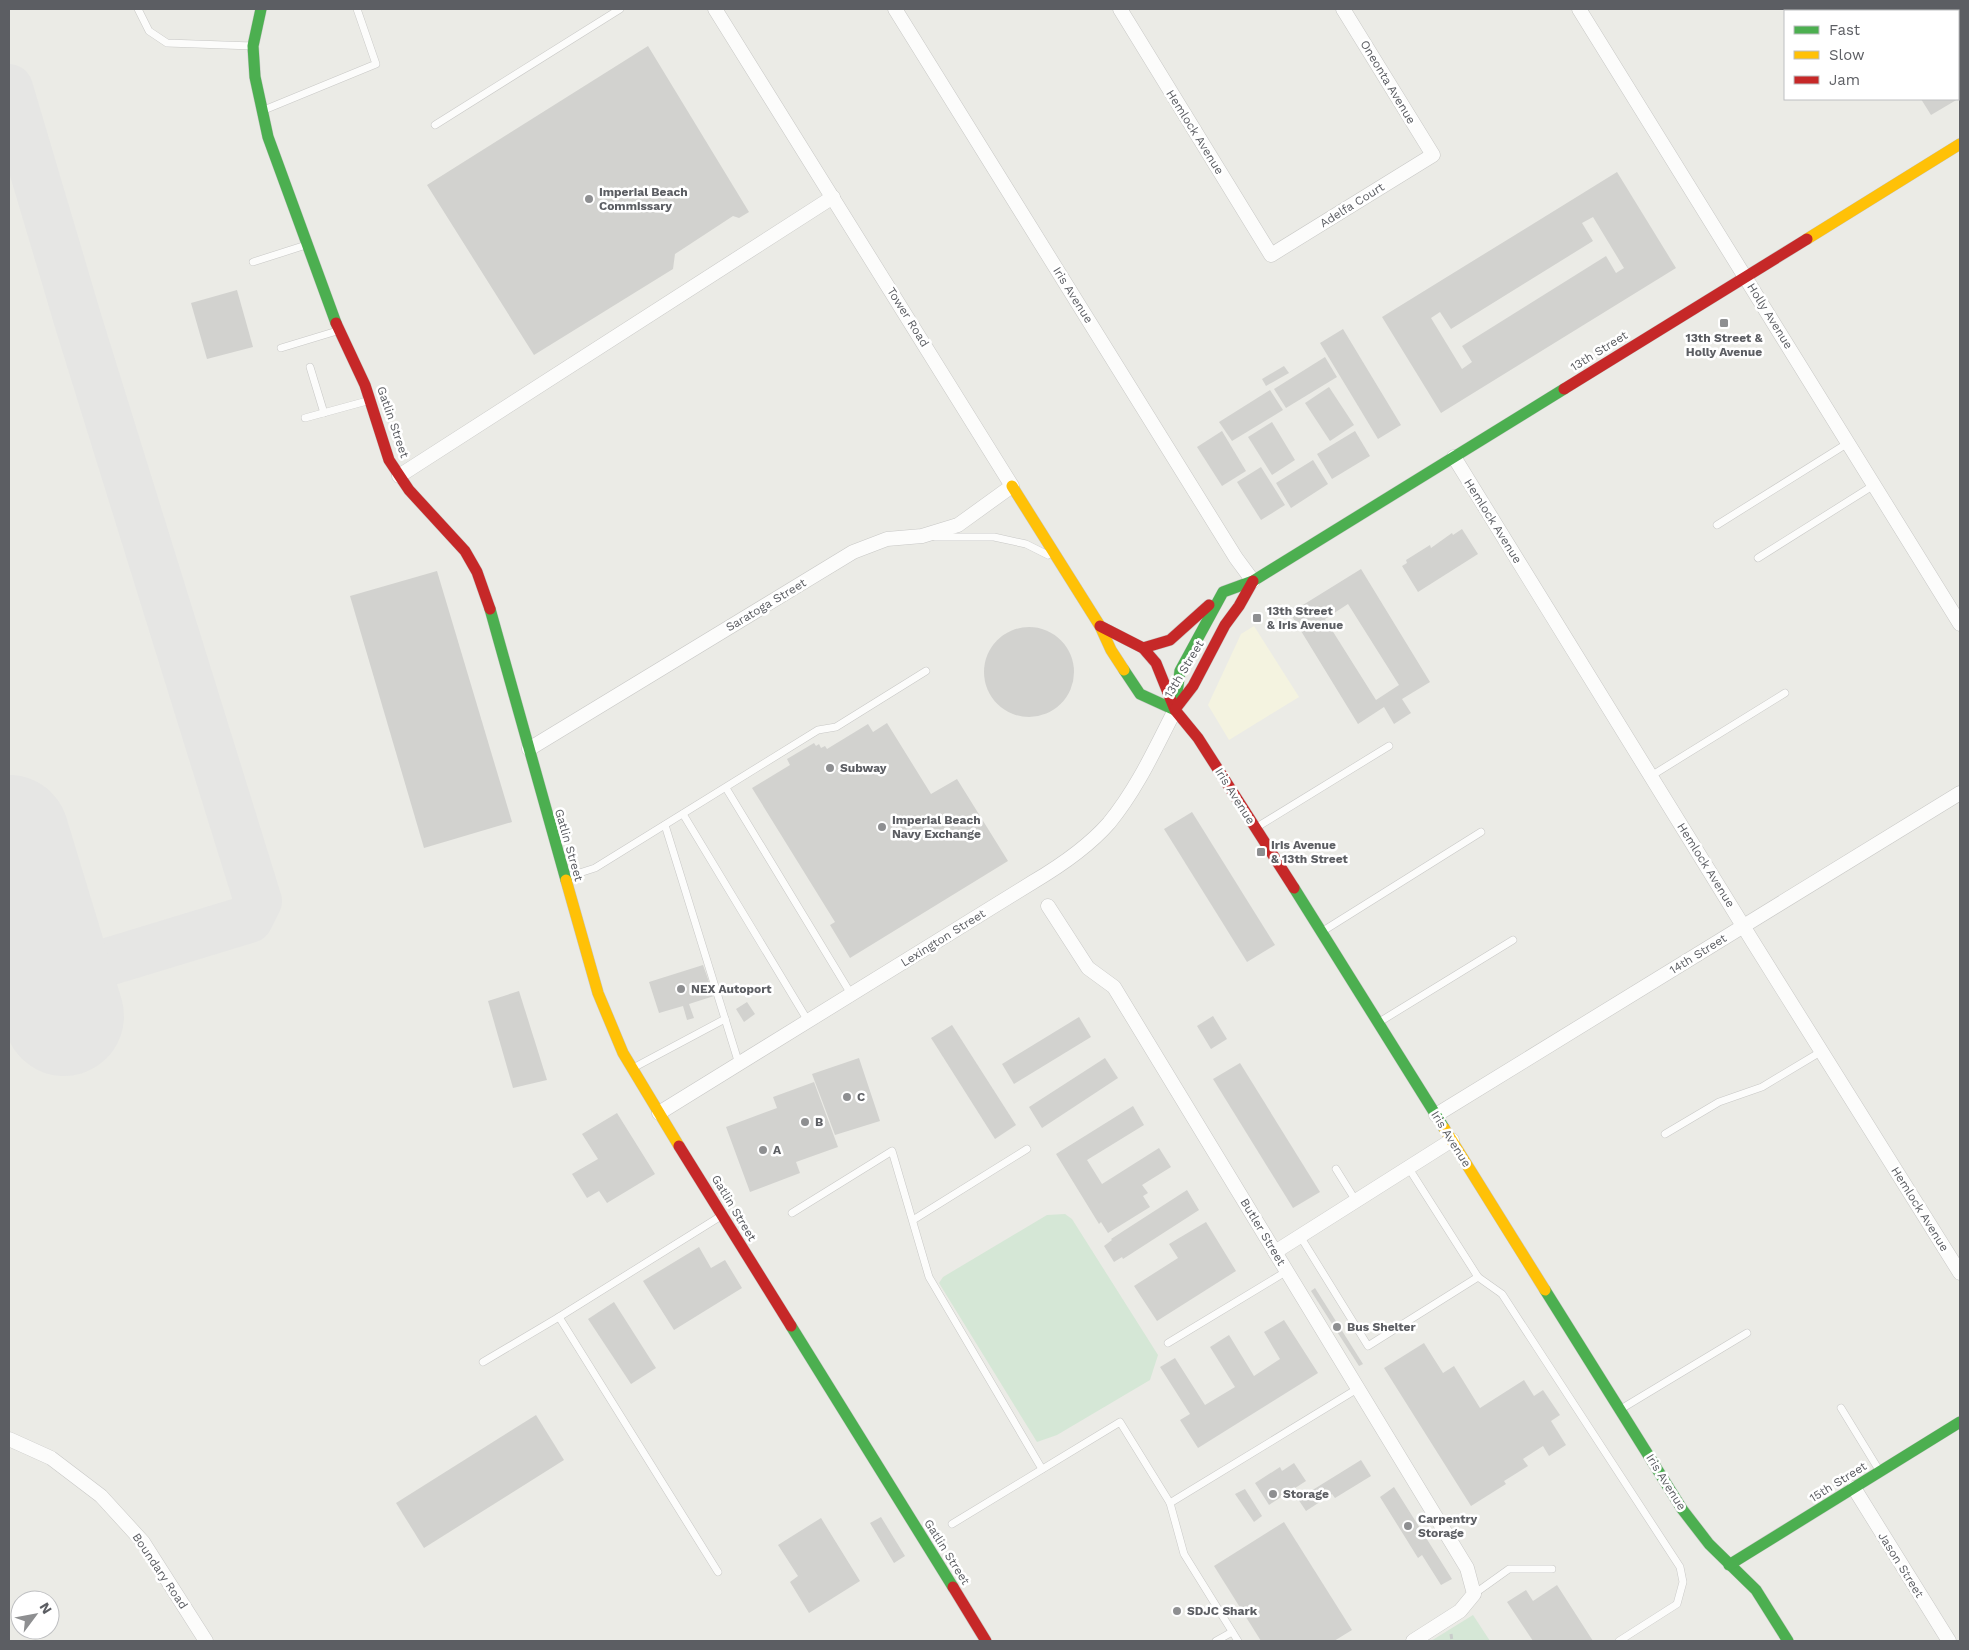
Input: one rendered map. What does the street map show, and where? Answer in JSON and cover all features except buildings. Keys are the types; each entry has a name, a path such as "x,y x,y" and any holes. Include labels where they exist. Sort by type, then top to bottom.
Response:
{"street":[{"name":"Gatlin Street","path":"261,9 253,46 255,77 268,137 306,245 339,330 366,385 389,460 409,490 465,552 477,572 485,591 564,878 607,1018 632,1068 659,1113 986,1641"},
{"name":"Tower Road","path":"715,9 1100,626 1115,657 1140,694 1175,710"},
{"name":"Iris Avenue","path":"895,9 1236,558 1253,581"},
{"name":"Hemlock Avenue","path":"1120,9 1271,255"},
{"name":"Oneonta Avenue","path":"1343,9 1432,155"},
{"name":"Holly Avenue","path":"1579,9 1960,624"},
{"name":"13th Street","path":"1175,710 1180,672 1190,650 1223,592 1253,581 1960,144"},
{"name":"Adelfa Court","path":"1271,255 1432,155"},
{"path":"399,476 833,197"},
{"name":"Hemlock Avenue","path":"1454,457 1960,1273"},
{"name":"Saratoga Street","path":"529,749 853,552 887,539 922,536 958,525 1012,486"},
{"name":"13th Street","path":"1175,710 1192,686 1225,625 1239,606 1253,581"},
{"path":"1139,645 1170,640 1223,592"},
{"path":"1100,626 1139,645 1156,663 1175,710"},
{"name":"Iris Avenue","path":"1175,710 1198,738 1682,1509 1709,1544 1756,1590 1788,1641"},
{"name":"Lexington Street","path":"659,1113 1033,882 1081,850 1108,824 1129,797 1175,710"},
{"name":"14th Street","path":"1436,1115 1960,793"},
{"name":"Butler Street","path":"1048,906 1088,968 1114,987 1467,1568 1474,1594"},
{"path":"1276,1252 1452,1140"},
{"name":"15th Street","path":"1730,1565 1960,1422"},
{"name":"Boundary Road","path":"9,1439 51,1458 101,1496 143,1542 206,1641"},
{"name":"Jason Street","path":"1854,1488 1949,1641"},
{"path":"1413,1641 1460,1611 1474,1594"}],"lane":[{"path":"138,9 149,31 167,42 253,46"},
{"path":"262,111 376,64 357,9"},
{"path":"435,125 620,9"},
{"path":"253,262 306,245"},
{"path":"280,348 339,330"},
{"path":"310,367 324,413"},
{"path":"306,418 370,400"},
{"path":"1717,525 1849,442"},
{"path":"1758,558 1875,485"},
{"path":"922,536 994,537 1026,544 1059,560"},
{"path":"564,878 595,868 818,730 836,727 926,671"},
{"path":"1651,776 1785,693"},
{"path":"1255,828 1389,746"},
{"path":"726,788 851,994"},
{"path":"683,814 808,1021"},
{"path":"665,825 739,1064"},
{"path":"1321,933 1481,832"},
{"path":"1378,1023 1513,940"},
{"path":"632,1068 725,1020"},
{"path":"1665,1134 1720,1102 1762,1087 1822,1051"},
{"path":"912,1220 1026,1149"},
{"path":"792,1213 892,1151 929,1276 1042,1469"},
{"path":"1408,1167 1478,1277 1502,1294 1680,1567 1682,1582 1677,1604 1619,1641"},
{"path":"1336,1169 1356,1201"},
{"path":"483,1362 722,1215"},
{"path":"1300,1236 1368,1346 1478,1277"},
{"path":"1168,1343 1287,1271"},
{"path":"559,1316 718,1572"},
{"path":"1620,1409 1746,1333"},
{"path":"1170,1503 1357,1389"},
{"path":"1841,1408 1880,1471"},
{"path":"952,1524 1120,1422 1170,1503 1184,1554 1238,1641"},
{"path":"1474,1594 1509,1569 1552,1569"},
{"path":"1216,1641 1232,1632"}],"shaded area":[{"path":"1254,626 1299,697 1229,740 1208,705 1241,634"},
{"path":"1065,1214 1072,1219 1158,1355 1150,1380 1057,1435 1037,1442 939,1283 943,1277 1047,1215"},
{"path":"1473,1615 1490,1641 1431,1641"}],"taxiway":[{"path":"9,88 79,324 258,901 249,919 9,992"}],"runway":[{"path":"9,835 64,1016"}],"traffic: fast":[{"path":"261,9 253,46 255,77 268,137 336,323"},
{"path":"1175,708 1180,671 1223,592 1253,581 1564,389"},
{"path":"490,609 566,880"},
{"path":"1124,670 1140,694 1175,710"},
{"path":"1294,888 1444,1128"},
{"path":"1545,1290 1682,1509 1709,1544 1756,1590 1788,1641"},
{"path":"791,1326 953,1587"},
{"path":"1729,1565 1960,1422"}],"traffic: slow":[{"path":"1807,239 1960,144"},
{"path":"1012,486 1100,626 1111,650 1124,670"},
{"path":"566,880 598,993 623,1053 679,1146"},
{"path":"1444,1128 1545,1290"}],"traffic: jam":[{"path":"1564,389 1807,239"},
{"path":"336,323 365,385 389,460 409,490 465,551 477,572 490,609"},
{"path":"1176,708 1193,686 1225,625 1239,606 1253,581"},
{"path":"1143,648 1170,640 1209,605"},
{"path":"1100,626 1143,648 1156,663 1175,710 1198,738 1294,888"},
{"path":"679,1146 791,1326"},
{"path":"953,1587 986,1641"}],"place":[{"name":"Imperial Beach Commissary","path":"589,199"},
{"name":"13th Street & Holly Avenue","path":"1724,323"},
{"name":"13th Street & Iris Avenue","path":"1257,618"},
{"name":"Subway","path":"830,768"},
{"name":"Imperial Beach Navy Exchange","path":"882,827"},
{"name":"Iris Avenue & 13th Street","path":"1261,852"},
{"name":"NEX Autoport","path":"681,989"},
{"name":"C","path":"847,1097"},
{"name":"B","path":"805,1122"},
{"name":"A","path":"763,1150"},
{"name":"Bus Shelter","path":"1337,1327"},
{"name":"Storage","path":"1273,1494"},
{"name":"Carpentry Storage","path":"1408,1526"},
{"name":"SDJC Shark","path":"1177,1611"}]}
